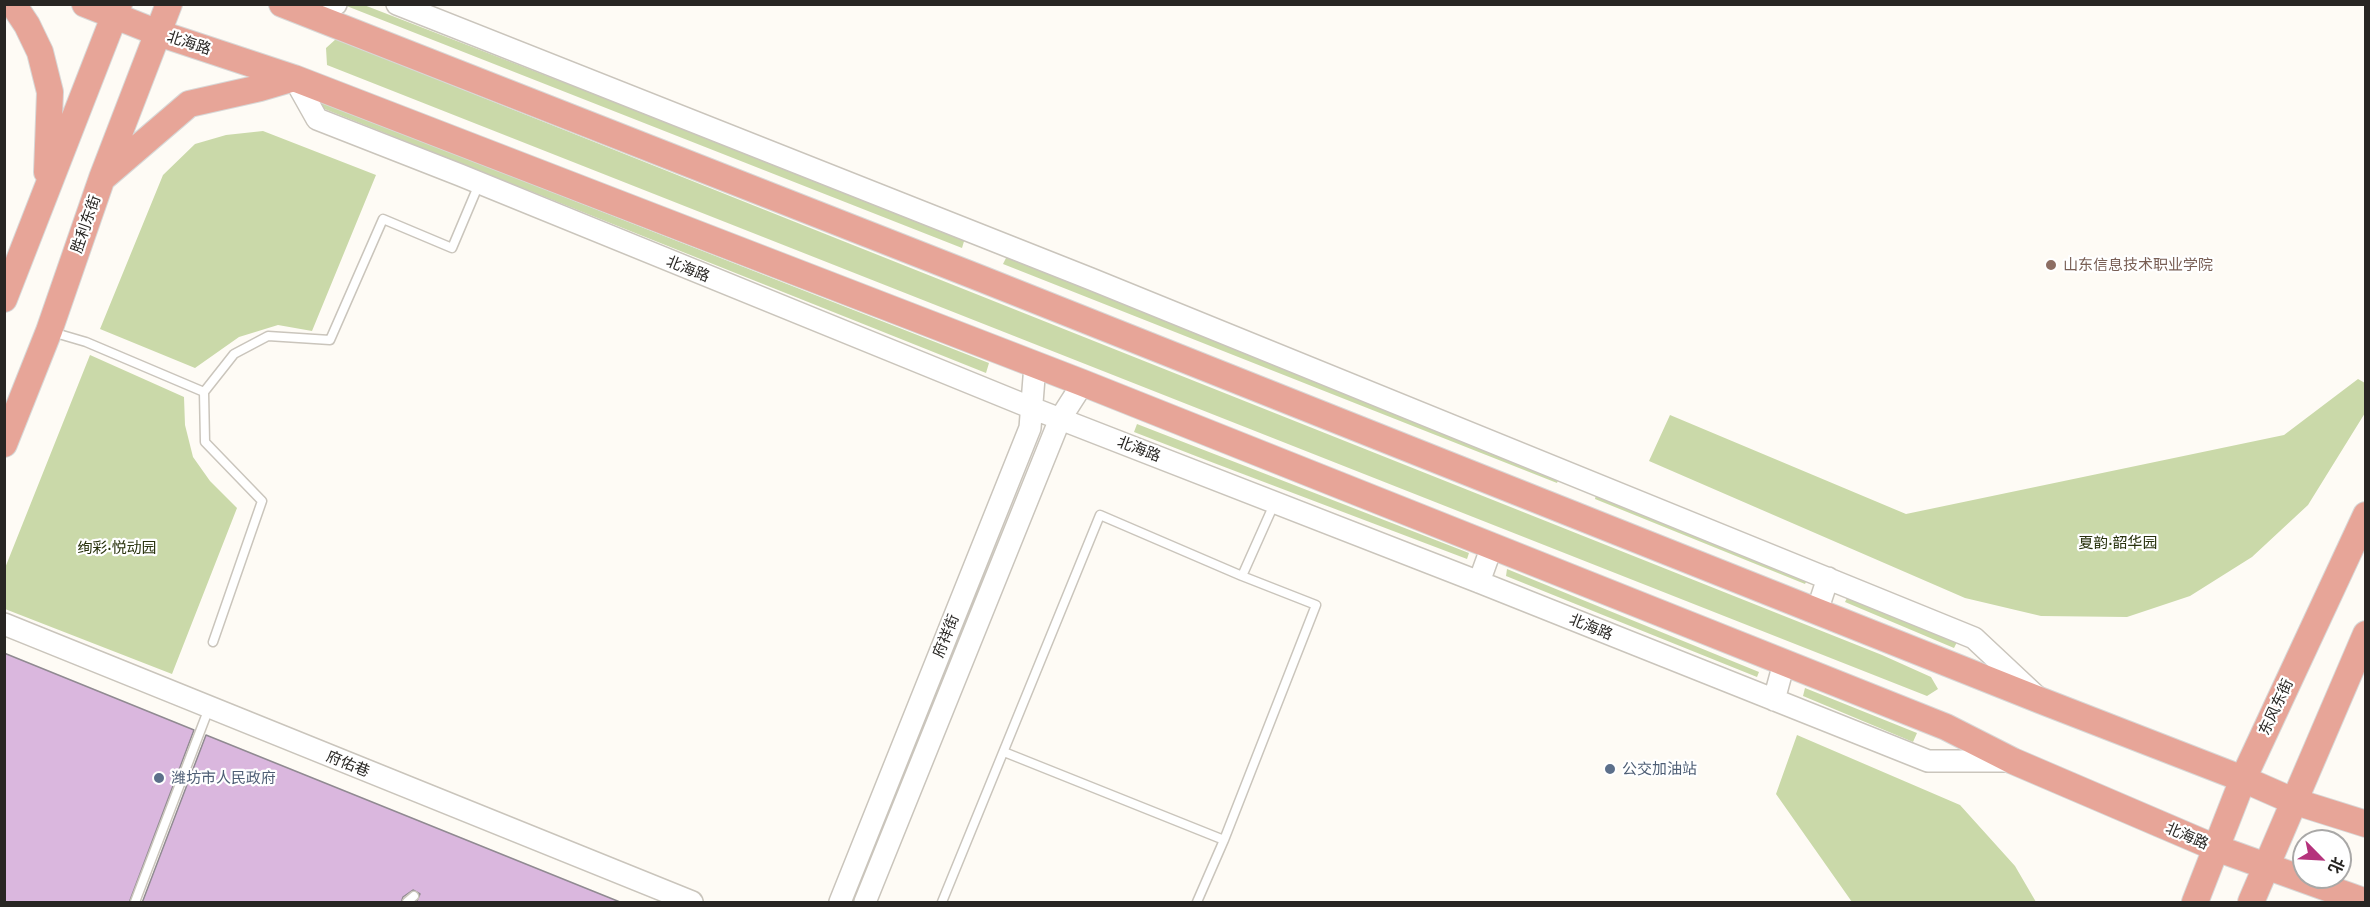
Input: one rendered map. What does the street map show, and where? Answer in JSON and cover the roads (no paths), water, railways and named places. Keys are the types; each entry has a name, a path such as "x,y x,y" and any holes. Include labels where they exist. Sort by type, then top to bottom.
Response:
{"main road":[{"path":"13,4 27,25 40,52 50,92 46,194"},
{"name":"北海路","path":"86,4 116,10 158,33 294,78 1083,383 1946,727 2013,760 2216,848 2366,902"},
{"name":"胜利东街","path":"4,444 49,331 102,178 169,4"},
{"path":"282,4 320,8 1816,611 2243,779 2293,801 2366,824"},
{"path":"4,299 116,10"},
{"path":"102,178 189,104 294,78"},
{"name":"东风东街","path":"2195,903 2243,779 2366,515"},
{"path":"2251,903 2366,634"}],"street":[{"path":"397,4 1091,279 1974,638 2042,701"},
{"name":"北海路","path":"294,78 317,119 1032,408 1479,582 1928,761 2013,760"},
{"name":"府祥街","path":"840,903 1030,428 1035,365"},
{"name":"府祥街","path":"865,903 1060,419 1083,383"},
{"path":"1479,582 1492,546"},
{"path":"1816,611 1828,578"},
{"name":"府佑巷","path":"4,624 692,903"},
{"path":"1774,700 1784,663"}],"lane":[{"path":"213,642 262,501 205,442 204,392 234,354 268,336 330,340 383,219 452,248 479,184"},
{"path":"49,331 86,342 204,392"},
{"path":"1242,576 1275,502"},
{"path":"942,903 1101,515 1242,576 1316,605 1197,903"},
{"path":"135,903 209,708"},
{"path":"1004,752 1224,840"},
{"path":"407,903 414,896"}],"place":[{"name":"山东信息技术职业学院","path":"2051,265"},
{"name":"公交加油站","path":"1610,769"},
{"name":"潍坊市人民政府","path":"159,778"}],"park label":[{"name":"夏韵·韶华园","path":"2118,543"},
{"name":"绚彩·悦动园","path":"117,548"}]}
